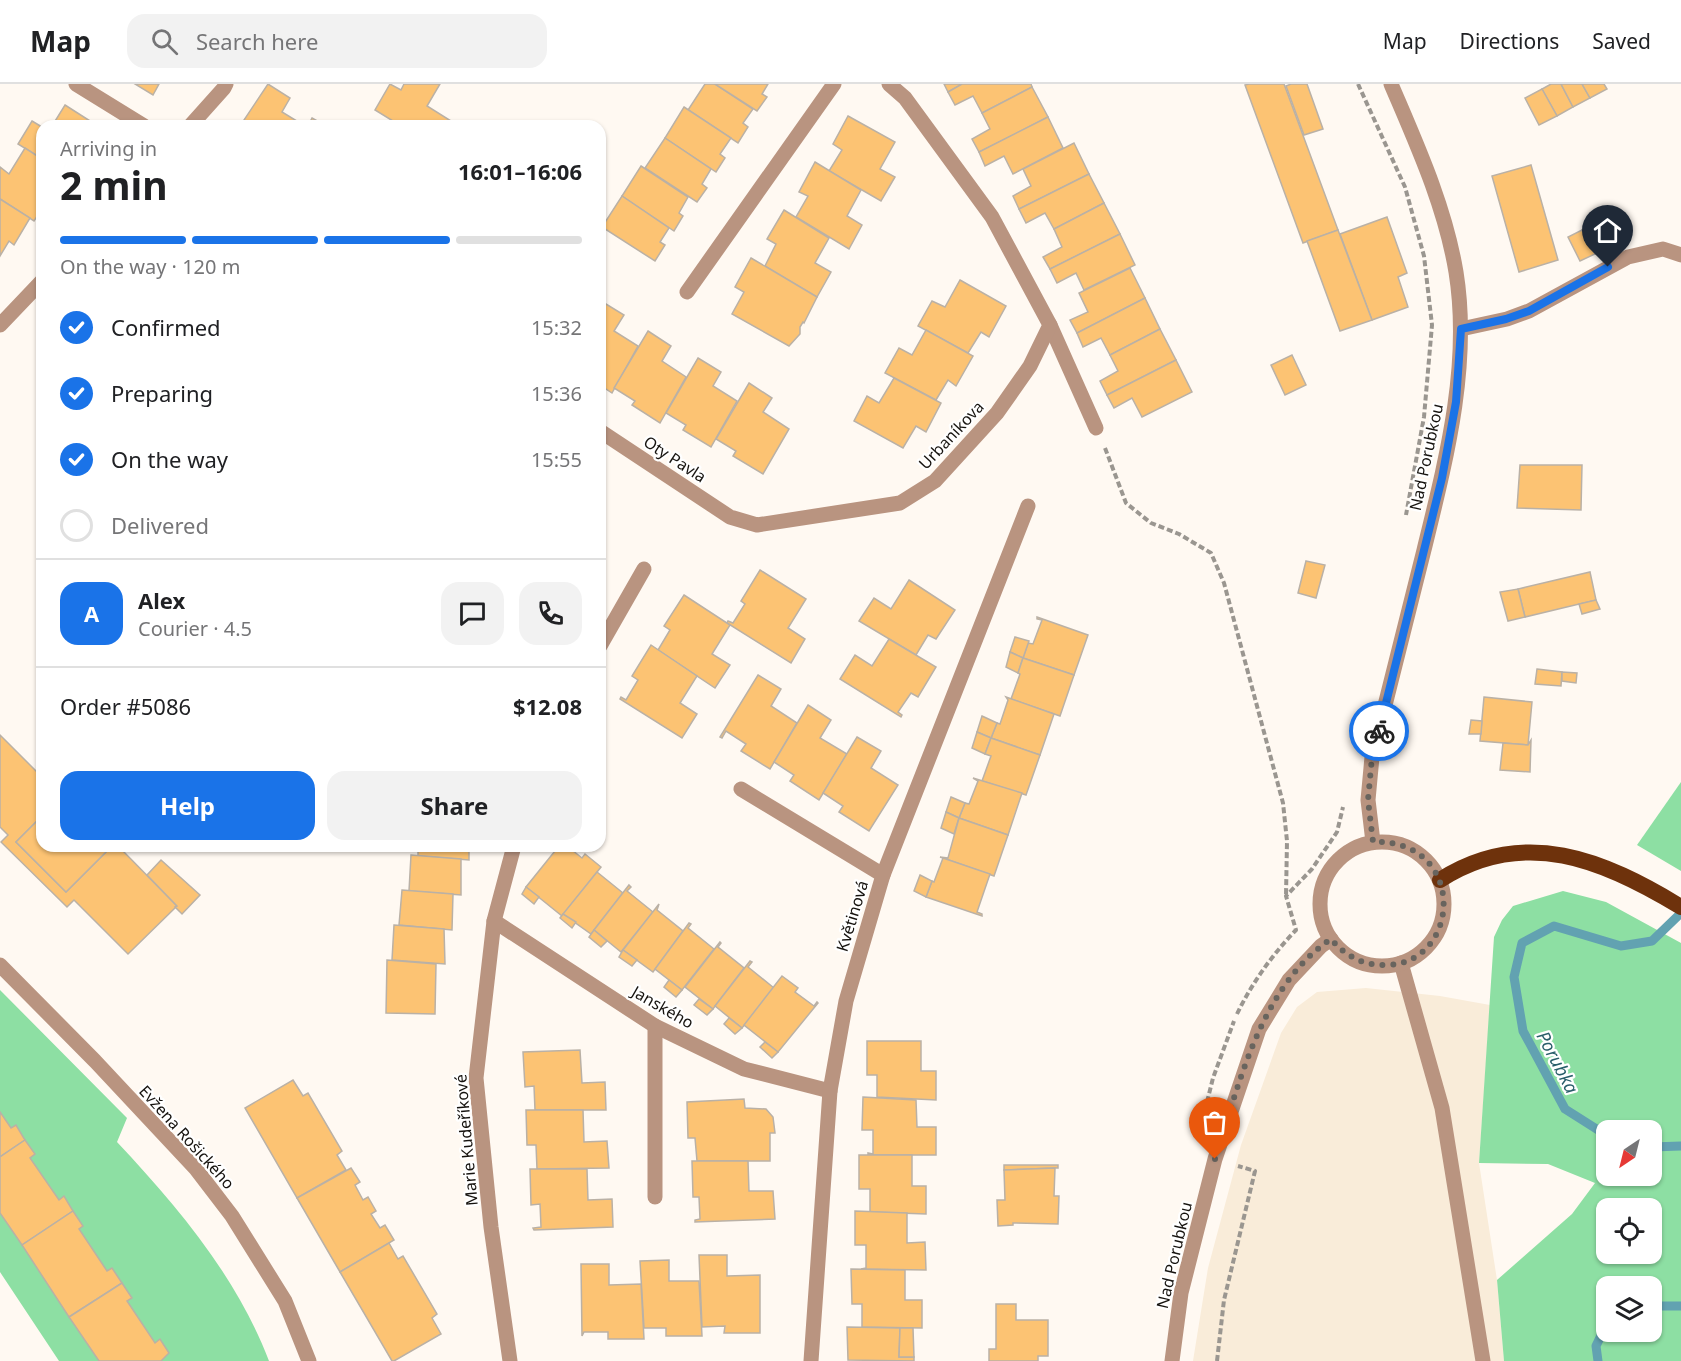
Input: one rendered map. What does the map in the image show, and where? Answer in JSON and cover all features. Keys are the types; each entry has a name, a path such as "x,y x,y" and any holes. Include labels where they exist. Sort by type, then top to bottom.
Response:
{"highway":[{"path":"1440,880 1454,871 1491,857 1542,853 1581,859 1626,875 1681,907"}],"street":[{"path":"76,84 134,120"},
{"path":"195,120 226,84"},
{"path":"687,292 834,84"},
{"path":"889,84 905,98 992,217 1050,325 1096,428"},
{"name":"Nad Porubkou","path":"1373,842 1368,800 1372,757 1442,478 1456,402 1461,329 1456,273 1445,220 1415,139 1391,84"},
{"path":"1461,329 1506,319 1529,311 1628,257 1663,249 1681,255"},
{"path":"0,325 36,287"},
{"name":"Urbaníkova","path":"730,517 757,525 900,503 935,481 997,414 1030,366 1050,325"},
{"name":"Oty Pavla","path":"606,435 730,517"},
{"name":"Květinová","path":"811,1361 830,1091 846,1001 884,875 1028,506"},
{"path":"606,636 645,568"},
{"path":"741,789 884,875"},
{"path":"1373,842 1389,842 1405,846 1420,854 1440,880 1444,897 1444,914 1438,930 1429,944 1416,956 1401,963 1388,965 1362,962 1350,957 1331,939 1323,923 1320,905 1322,888 1329,871 1355,848 1373,842"},
{"name":"Marie Kudeříkové","path":"510,1361 491,1227 476,1078 494,921 512,852"},
{"name":"Janského","path":"494,921 655,1026 744,1069 830,1091"},
{"name":"Nad Porubkou","path":"1172,1361 1181,1293 1215,1159 1259,1029 1289,980 1321,946 1331,939"},
{"path":"1401,963 1442,1108 1483,1361"},
{"name":"Evžena Rošického","path":"0,965 95,1061 196,1169 218,1197 285,1302 309,1361"},
{"path":"655,1026 655,1197"}],"path":[{"path":"1358,84 1405,187 1424,256 1432,325 1424,417 1405,519"},
{"path":"1096,428 1126,503 1151,523 1179,534 1211,553 1224,584 1283,803 1287,841 1286,896 1296,930 1275,952 1245,999 1226,1038 1205,1111"},
{"path":"1286,896 1312,869 1337,832 1344,803"},
{"path":"1215,1159 1255,1171 1224,1300 1218,1361"}],"shaded area":[{"path":"1366,988 1440,996 1490,1005 1479,1163 1497,1280 1504,1361 1193,1361 1208,1268 1241,1145 1281,1033 1297,1007 1317,992"}],"green space":[{"path":"1681,782 1681,871 1637,845"},
{"path":"1563,891 1606,902 1681,943 1681,1361 1504,1361 1497,1280 1572,1214 1595,1183 1548,1164 1479,1163 1494,937 1502,920 1513,906"},
{"path":"0,990 127,1118 117,1142 204,1244 240,1300 269,1361 59,1361 0,1272"}],"building":[{"path":"135,84 159,84 153,95"},
{"path":"268,84 290,98 282,112 295,120 244,120"},
{"path":"390,84 401,90 404,84 440,84 427,106 449,120 391,120 375,110"},
{"path":"705,84 715,84 753,109 743,123 748,127 738,143 688,110"},
{"path":"715,84 768,84 762,94 767,97 757,111"},
{"path":"944,84 962,84 948,92"},
{"path":"962,84 1031,84 1032,87 982,113 973,96 955,105 948,92"},
{"path":"1284,84 1338,230 1303,243 1245,85"},
{"path":"1307,84 1323,129 1304,135 1286,86"},
{"path":"1551,84 1561,84 1573,107 1557,116 1542,89"},
{"path":"1561,84 1582,84 1590,98 1573,107"},
{"path":"1582,84 1604,84 1607,89 1590,98"},
{"path":"1032,87 1048,117 979,152 972,139 990,129 982,113"},
{"path":"1542,89 1557,116 1539,125 1525,98"},
{"path":"65,105 89,120 56,120"},
{"path":"684,107 731,138 720,154 725,158 716,172 665,138"},
{"path":"848,116 895,142 880,169 895,177 881,201 829,171 842,150 833,144"},
{"path":"1048,117 1063,148 1013,174 1004,156 985,166 979,152"},
{"path":"32,121 36,123 36,155 18,144"},
{"path":"665,138 711,169 702,184 707,188 697,202 645,168"},
{"path":"1074,143 1089,174 1019,209 1013,196 1031,186 1023,169"},
{"path":"25,148 36,155 36,218 34,221 0,199 0,167 9,174"},
{"path":"815,162 861,190 847,216 862,225 849,249 796,217 808,196 799,192"},
{"path":"1531,165 1558,260 1519,272 1492,176"},
{"path":"641,166 688,197 679,213 683,216 674,231 622,196"},
{"path":"1089,174 1104,203 1054,229 1045,213 1026,223 1019,209"},
{"path":"622,196 669,228 660,242 665,245 655,261 606,230 606,221"},
{"path":"0,199 30,218 14,245 9,241 0,256"},
{"path":"1104,203 1120,234 1050,269 1043,257 1062,247 1054,229"},
{"path":"784,210 829,238 815,263 831,272 817,297 765,266 776,244 767,239"},
{"path":"1387,217 1407,273 1398,277 1408,307 1372,320 1340,234"},
{"path":"1604,219 1616,243 1606,248 1593,224"},
{"path":"1593,224 1606,248 1595,254 1582,230"},
{"path":"1338,230 1372,320 1340,331 1307,241"},
{"path":"1582,230 1595,254 1580,261 1568,237"},
{"path":"1120,234 1135,265 1084,290 1076,273 1057,283 1050,269"},
{"path":"751,258 817,297 800,327 800,334 789,346 732,314 744,292 735,287"},
{"path":"1130,268 1145,298 1077,333 1070,320 1088,312 1079,293"},
{"path":"960,280 1006,306 989,337 981,332 968,353 918,326 932,301 945,307"},
{"path":"1145,298 1160,329 1110,355 1101,338 1083,347 1077,333"},
{"path":"606,304 624,315 614,331 638,346 612,393 606,389"},
{"path":"1160,329 1176,360 1107,395 1100,381 1118,371 1110,355"},
{"path":"926,330 973,356 956,386 948,380 936,400 885,373 899,348 912,355"},
{"path":"648,331 671,346 662,361 686,377 660,423 632,405 635,401 614,388"},
{"path":"1292,355 1306,385 1285,395 1271,365"},
{"path":"698,358 721,372 713,386 737,401 711,447 683,430 686,425 666,413"},
{"path":"1176,360 1192,392 1142,417 1132,398 1114,408 1107,395"},
{"path":"894,378 941,403 926,432 916,426 903,448 854,421 867,396 879,403"},
{"path":"749,383 772,398 763,412 789,429 763,474 733,456 736,451 716,439"},
{"path":"1520,465 1582,465 1581,510 1517,508"},
{"path":"1306,561 1325,565 1316,598 1298,593"},
{"path":"760,570 806,599 788,628 805,639 791,663 727,623 728,621 733,623 745,604 741,601"},
{"path":"1590,572 1596,600 1525,617 1518,589"},
{"path":"909,580 955,610 936,639 928,635 916,655 859,621 874,598 891,609"},
{"path":"1518,589 1525,617 1508,621 1500,592"},
{"path":"684,595 730,625 712,654 730,665 715,688 658,650 670,630 664,626"},
{"path":"1596,600 1600,609 1582,614 1579,604"},
{"path":"1037,617 1088,635 1074,675 1023,658 1028,643 1033,644 1042,620"},
{"path":"1015,637 1029,641 1023,658 1010,652"},
{"path":"889,639 936,667 918,697 911,693 898,712 902,715 901,717 840,679 855,655 872,666"},
{"path":"651,645 697,676 680,703 697,714 682,738 620,699 621,697 626,700 638,680 632,676"},
{"path":"1010,652 1023,658 1018,673 1006,667"},
{"path":"1023,658 1074,675 1060,716 1011,699"},
{"path":"1537,669 1562,672 1561,686 1535,684"},
{"path":"1562,672 1577,673 1576,683 1562,681"},
{"path":"758,675 781,689 771,706 797,723 770,769 741,751 746,744 726,731 722,738 720,737"},
{"path":"1006,697 1054,714 1040,755 991,738 997,723 1000,724 1008,700"},
{"path":"1484,697 1532,702 1528,745 1480,741"},
{"path":"808,705 831,720 820,738 847,754 819,800 790,781 794,775 774,762"},
{"path":"982,716 997,723 991,738 977,732"},
{"path":"1471,720 1482,721 1481,734 1469,734"},
{"path":"977,732 991,738 985,754 972,748"},
{"path":"0,735 36,771 36,822 16,842 66,892 106,852 124,852 177,906 128,954 74,900 67,907 1,842 8,835 0,827"},
{"path":"857,737 881,751 871,768 898,785 869,831 839,812 843,806 823,793"},
{"path":"991,738 1040,755 1026,795 982,781 991,756 985,754"},
{"path":"1531,740 1530,772 1500,770 1503,743 1528,745"},
{"path":"973,778 1022,793 1008,835 959,818 965,803 969,804 978,781"},
{"path":"951,797 965,803 959,818 946,812"},
{"path":"946,812 959,818 954,834 941,828"},
{"path":"959,818 1008,835 994,876 940,857 948,858"},
{"path":"36,822 36,852 106,852 66,892 16,842"},
{"path":"418,852 469,852 469,860 418,856"},
{"path":"554,852 574,852 582,858 585,854 601,867 562,916 526,887"},
{"path":"411,855 461,859 461,895 409,891"},
{"path":"943,858 990,874 977,912 982,916 926,897"},
{"path":"161,860 200,895 182,914 147,875"},
{"path":"597,872 623,893 591,934 563,914"},
{"path":"920,875 932,881 926,897 914,891"},
{"path":"629,885 631,887 627,891 653,912 621,952 594,930"},
{"path":"526,887 539,897 534,904 522,894"},
{"path":"402,890 453,894 452,930 399,925"},
{"path":"659,904 657,910 683,931 653,972 623,950"},
{"path":"563,914 576,922 572,928 560,918"},
{"path":"689,923 691,924 688,928 714,949 682,990 655,969"},
{"path":"394,925 444,929 445,964 392,960"},
{"path":"594,930 607,941 601,947 589,937"},
{"path":"720,942 718,947 744,968 713,1009 685,987"},
{"path":"623,950 637,960 632,966 619,957"},
{"path":"387,960 436,964 435,1014 386,1013"},
{"path":"750,961 752,962 748,967 774,988 742,1028 715,1006"},
{"path":"782,976 798,988 795,992 814,1006 818,1003 778,1052 744,1025"},
{"path":"669,980 682,990 676,997 664,987"},
{"path":"699,999 713,1009 707,1015 694,1005"},
{"path":"729,1018 742,1028 735,1034 724,1024"},
{"path":"867,1041 921,1041 921,1071 936,1071 936,1100 877,1097 877,1075 867,1075"},
{"path":"765,1042 778,1052 772,1058 760,1047"},
{"path":"580,1050 582,1083 605,1082 606,1110 535,1110 534,1086 525,1087 523,1052"},
{"path":"293,1080 303,1096 308,1093 342,1151 337,1155 346,1170 297,1198 245,1108"},
{"path":"863,1097 916,1100 917,1127 936,1127 936,1155 868,1155 868,1153 873,1154 873,1130 862,1130"},
{"path":"744,1099 745,1108 766,1109 773,1117 775,1133 770,1133 770,1161 697,1161 695,1138 688,1138 687,1102"},
{"path":"526,1110 583,1110 584,1142 607,1141 609,1168 537,1169 536,1145 527,1145"},
{"path":"0,1112 11,1128 16,1125 25,1140 0,1157"},
{"path":"25,1140 35,1154 30,1158 59,1200 64,1196 73,1211 22,1245 0,1213 0,1157"},
{"path":"859,1155 912,1155 912,1186 926,1186 926,1214 870,1212 870,1189 859,1189"},
{"path":"692,1161 748,1161 749,1191 773,1191 775,1219 695,1222 700,1219 699,1197 693,1197"},
{"path":"1004,1165 1058,1165 1058,1168 1004,1170"},
{"path":"351,1168 360,1182 355,1185 363,1200 368,1197 376,1211 371,1214 380,1228 385,1225 394,1240 340,1272 297,1198"},
{"path":"1055,1168 1054,1196 1059,1196 1058,1224 1013,1223 1013,1225 998,1226 997,1200 1005,1200 1004,1170"},
{"path":"530,1169 587,1169 588,1200 612,1199 613,1227 534,1230 533,1228 541,1227 540,1204 531,1205"},
{"path":"73,1211 83,1226 79,1229 107,1271 112,1268 122,1283 69,1317 22,1245"},
{"path":"855,1211 907,1213 907,1243 925,1242 926,1270 861,1269 866,1268 866,1245 855,1245"},
{"path":"389,1243 398,1259 403,1256 437,1314 432,1318 441,1334 394,1361 340,1272"},
{"path":"699,1255 727,1255 727,1276 760,1275 760,1333 724,1333 725,1326 702,1327"},
{"path":"669,1260 669,1281 699,1281 702,1336 666,1336 666,1328 644,1328 640,1261"},
{"path":"581,1264 609,1264 609,1285 641,1284 644,1339 608,1339 608,1332 584,1332 582,1336"},
{"path":"851,1269 905,1270 905,1300 922,1300 922,1328 862,1327 862,1304 852,1304"},
{"path":"122,1283 132,1298 127,1301 155,1343 160,1339 169,1353 161,1361 99,1361 69,1317"},
{"path":"996,1304 1016,1304 1016,1320 1048,1320 1048,1356 1038,1356 1038,1361 989,1361 989,1349 996,1349"},
{"path":"847,1327 900,1328 899,1357 914,1357 914,1361 848,1360"},
{"path":"900,1328 913,1328 914,1357 899,1357"}],"waterway":[{"name":"Porubka","path":"1596,1129 1565,1109 1523,1031 1514,977 1522,943 1554,926 1621,946 1652,941 1681,913"},
{"name":"Porubka","path":"1662,1147 1681,1146"},
{"name":"Porubka","path":"1662,1306 1681,1306"},
{"name":"Porubka","path":"1598,1342 1596,1346 1598,1361"}],"way so far":[{"path":"1215,1159 1259,1029 1289,980 1321,946 1331,939 1350,957 1375,965 1388,965 1401,963 1416,956 1429,944 1438,930 1444,914 1444,897 1440,880 1431,866 1420,854 1405,846 1389,842 1373,842 1368,800 1372,757 1379,731"}],"route":[{"path":"1379,731 1442,478 1456,402 1461,329 1506,319 1529,311 1608,267"}]}
